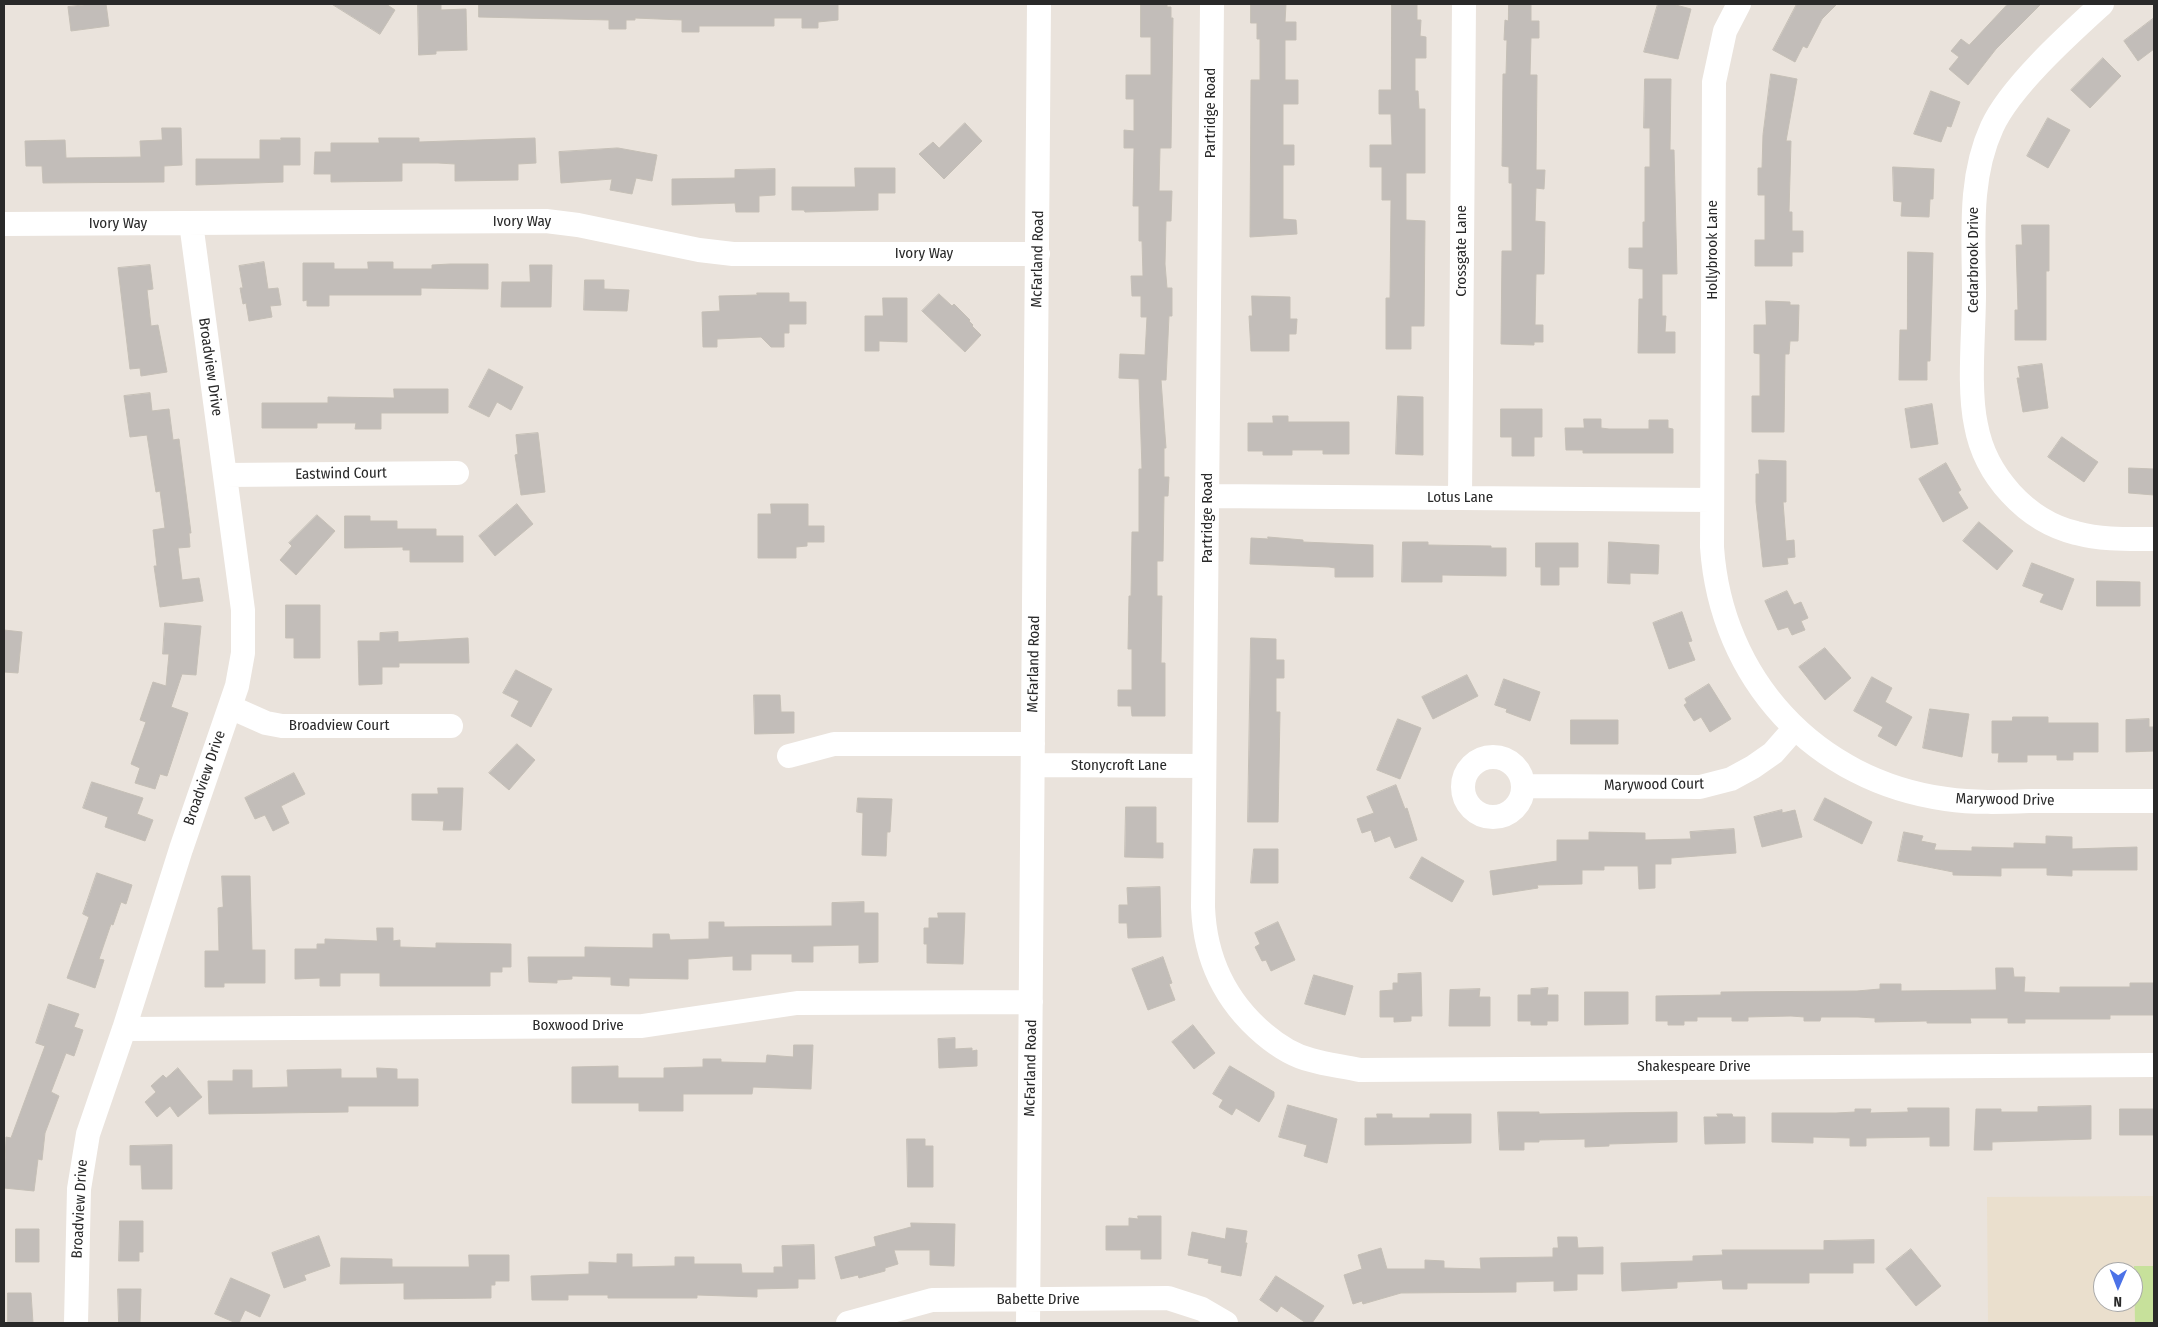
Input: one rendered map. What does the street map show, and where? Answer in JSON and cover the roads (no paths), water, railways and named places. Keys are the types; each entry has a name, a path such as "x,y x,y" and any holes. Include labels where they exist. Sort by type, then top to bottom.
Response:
{"street":[{"name":"McFarland Road","path":"1028,1312 1040,4"},
{"name":"Partridge Road","path":"1212,4 1203,908 1206,941 1223,987 1248,1020"},
{"name":"Crossgate Lane","path":"1460,497 1464,4"},
{"name":"Hollybrook Lane","path":"1712,500 1714,82 1719,48 1728,23 1738,4"},
{"name":"Cedarbrook Drive","path":"2102,4 2017,88 2006,102 1986,140 1975,190 1973,399 1978,434 1987,460 2006,488 2037,516 2075,533 2108,539 2154,539"},
{"name":"Ivory Way","path":"4,224 546,221 578,224 699,250 733,254 1038,254"},
{"name":"Broadview Drive","path":"76,1323 78,1207 81,1164 88,1134 241,670 244,627 191,223"},
{"name":"Eastwind Court","path":"225,475 458,473"},
{"name":"Lotus Lane","path":"1208,496 1712,500"},
{"name":"Marywood Drive","path":"1712,500 1714,571 1725,620 1734,642 1753,678 1772,705 1820,749 1869,777 1900,789 1948,800 1980,802 2154,800"},
{"name":"Broadview Court","path":"230,707 266,723 282,726 451,726"},
{"name":"Marywood Court","path":"1523,786 1700,787 1731,779 1753,768 1773,753 1795,728"},
{"name":"Stonycroft Lane","path":"789,756 834,744 1033,754 1204,766"},
{"name":"Boxwood Drive","path":"124,1029 642,1026 796,1003 1031,1002"},
{"name":"Shakespeare Drive","path":"1248,1020 1274,1042 1303,1057 1327,1065 1360,1070 2154,1065"},
{"name":"Babette Drive","path":"848,1323 932,1300 1028,1312 1168,1298 1202,1309 1226,1323"}]}
